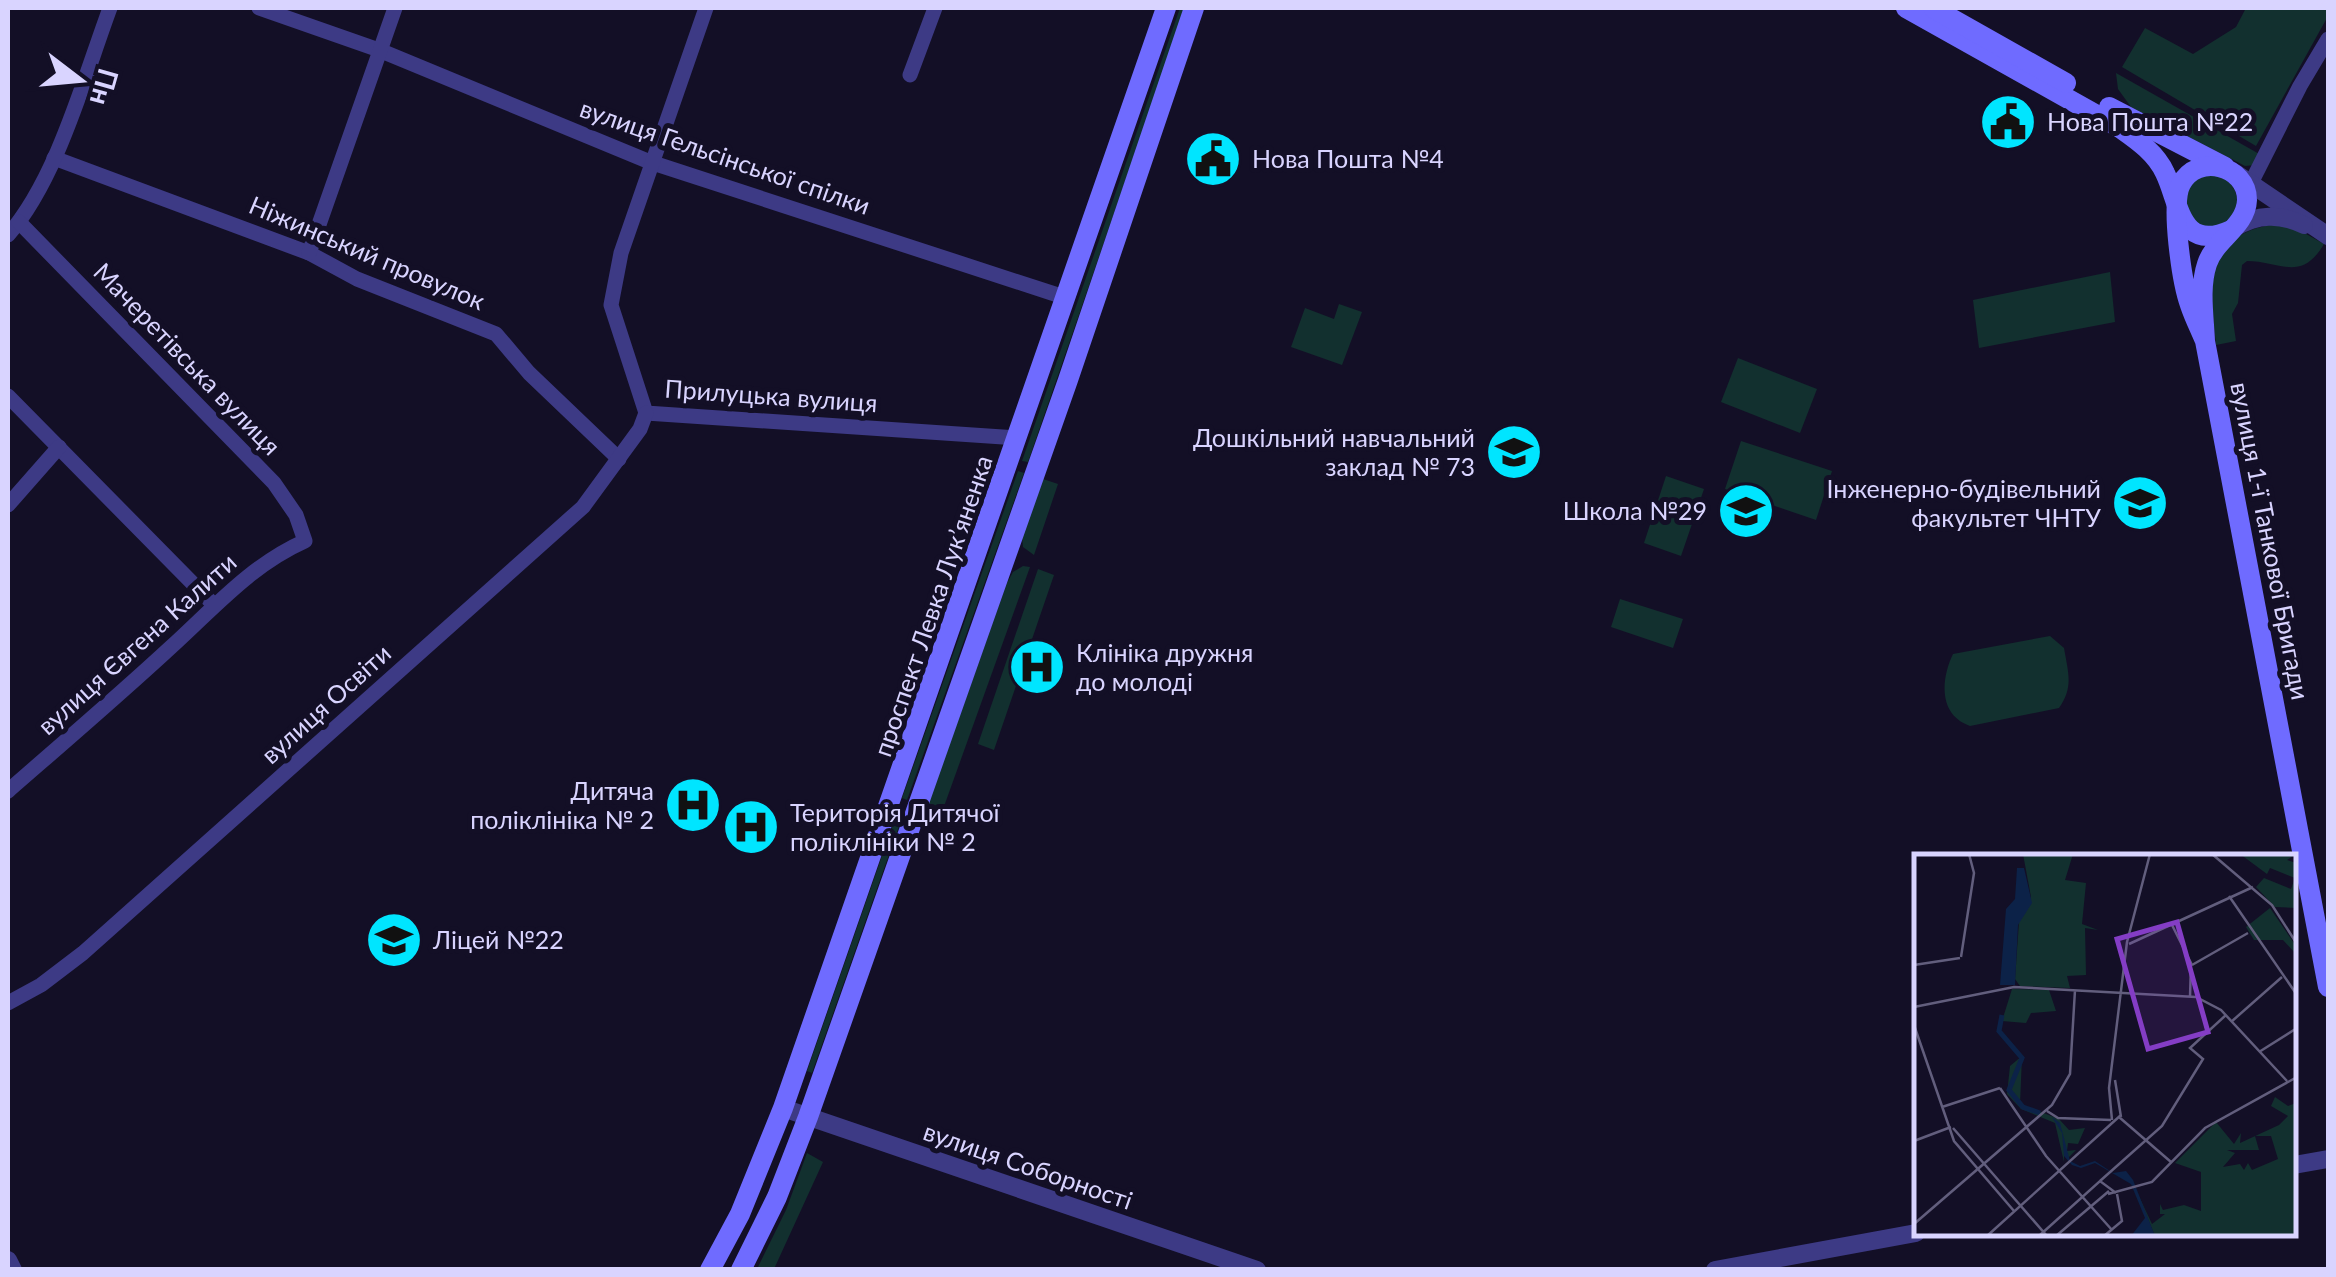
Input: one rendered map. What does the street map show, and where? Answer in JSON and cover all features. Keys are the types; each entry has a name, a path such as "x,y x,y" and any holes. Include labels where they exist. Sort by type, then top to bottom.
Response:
{"main road":[{"name":"проспект Левка Лукʼяненка","path":"710,1270 740,1214 782,1108 1166,8"},
{"name":"проспект Левка Лукʼяненка","path":"741,1270 777,1198 808,1116 1068,380 1194,8"},
{"path":"1906,8 2140,141 2164,171 2188,228 2198,234 2220,235 2239,223 2249,193 2230,170 2106,106 1933,8"},
{"path":"2177,208 2176,196 2186,176 2208,166 2230,170"},
{"name":"вулиця 1-ї Танкової Бригади","path":"2177,208 2189,303 2205,341"},
{"name":"вулиця 1-ї Танкової Бригади","path":"2230,230 2206,264 2202,290 2205,341 2328,987"}],"street":[{"path":"13,229 54,158 110,8"},
{"name":"вулиця Гельсінської спілки","path":"259,8 379,50 650,162 1067,298"},
{"path":"309,253 394,8"},
{"name":"Прилуцька вулиця","path":"706,8 621,252 611,305 646,413 1018,438"},
{"path":"910,75 935,8"},
{"path":"2328,39 2300,86 2249,193 2328,236"},
{"name":"Ніжинський провулок","path":"54,158 309,253 358,279 496,334 528,374 619,459"},
{"path":"2230,230 2251,218 2268,216 2293,220 2328,236"},
{"name":"Мачеретівська вулиця","path":"13,229 274,483 296,515 304,540"},
{"path":"8,396 213,604"},
{"name":"вулиця Освіти","path":"8,1003 83,953 583,507 640,429 646,413"},
{"path":"8,505 59,448"},
{"name":"вулиця Євгена Калити","path":"8,791 149,667 213,604 282,551 304,540"},
{"name":"вулиця Соборності","path":"782,1108 1257,1270"},
{"path":"2296,1165 2328,1159"},
{"path":"1715,1270 1914,1233"},
{"path":"8,1260 12,1270"}],"green space":[{"path":"1180,8 1185,8 1028,462 1022,461"},
{"path":"2246,8 2328,8 2328,16 2256,146 2122,67 2145,28 2193,54 2236,27"},
{"path":"2116,73 2261,155 2255,165 2245,166 2131,107 2118,89"},
{"path":"2211,175 2229,183 2237,201 2229,219 2211,227 2193,219 2185,201 2193,183"},
{"path":"2275,224 2299,230 2324,244 2315,256 2298,267 2247,261 2242,265 2238,303 2232,314 2236,341 2216,345 2213,284 2222,252 2251,230"},
{"path":"2110,272 2115,322 1979,348 1973,300"},
{"path":"1339,304 1362,312 1342,365 1291,347 1305,308 1334,319"},
{"path":"1738,358 1817,389 1800,433 1721,402"},
{"path":"1741,441 1832,471 1816,520 1725,489"},
{"path":"1018,471 1024,473 907,800 902,798"},
{"path":"1666,476 1704,489 1681,556 1644,543"},
{"path":"1043,479 1058,484 1034,555 1023,547 1022,537"},
{"path":"1030,567 942,812 927,807 1007,583 1013,572"},
{"path":"1038,569 1054,575 994,750 978,744"},
{"path":"1620,599 1683,619 1673,648 1611,627"},
{"path":"2050,636 2064,648 2068,672 2067,693 2059,708 1970,726 1952,714 1945,685 1953,654"},
{"path":"898,810 904,812 812,1073 807,1071"},
{"path":"807,1153 823,1162 774,1269 757,1269 786,1210"}],"place":[{"name":"Нова Пошта №22","path":"2008,122"},
{"name":"Нова Пошта №4","path":"1213,159"},
{"name":"Дошкільний навчальний заклад № 73","path":"1514,452"},
{"name":"Інженерно-будівельний факультет ЧНТУ","path":"2140,503"},
{"name":"Школа №29","path":"1746,511"},
{"name":"Клініка дружня до молоді","path":"1037,667"},
{"name":"Дитяча поліклініка № 2","path":"693,805"},
{"name":"Територія Дитячої поліклініки № 2","path":"751,827"},
{"name":"Ліцей №22","path":"394,940"}]}
